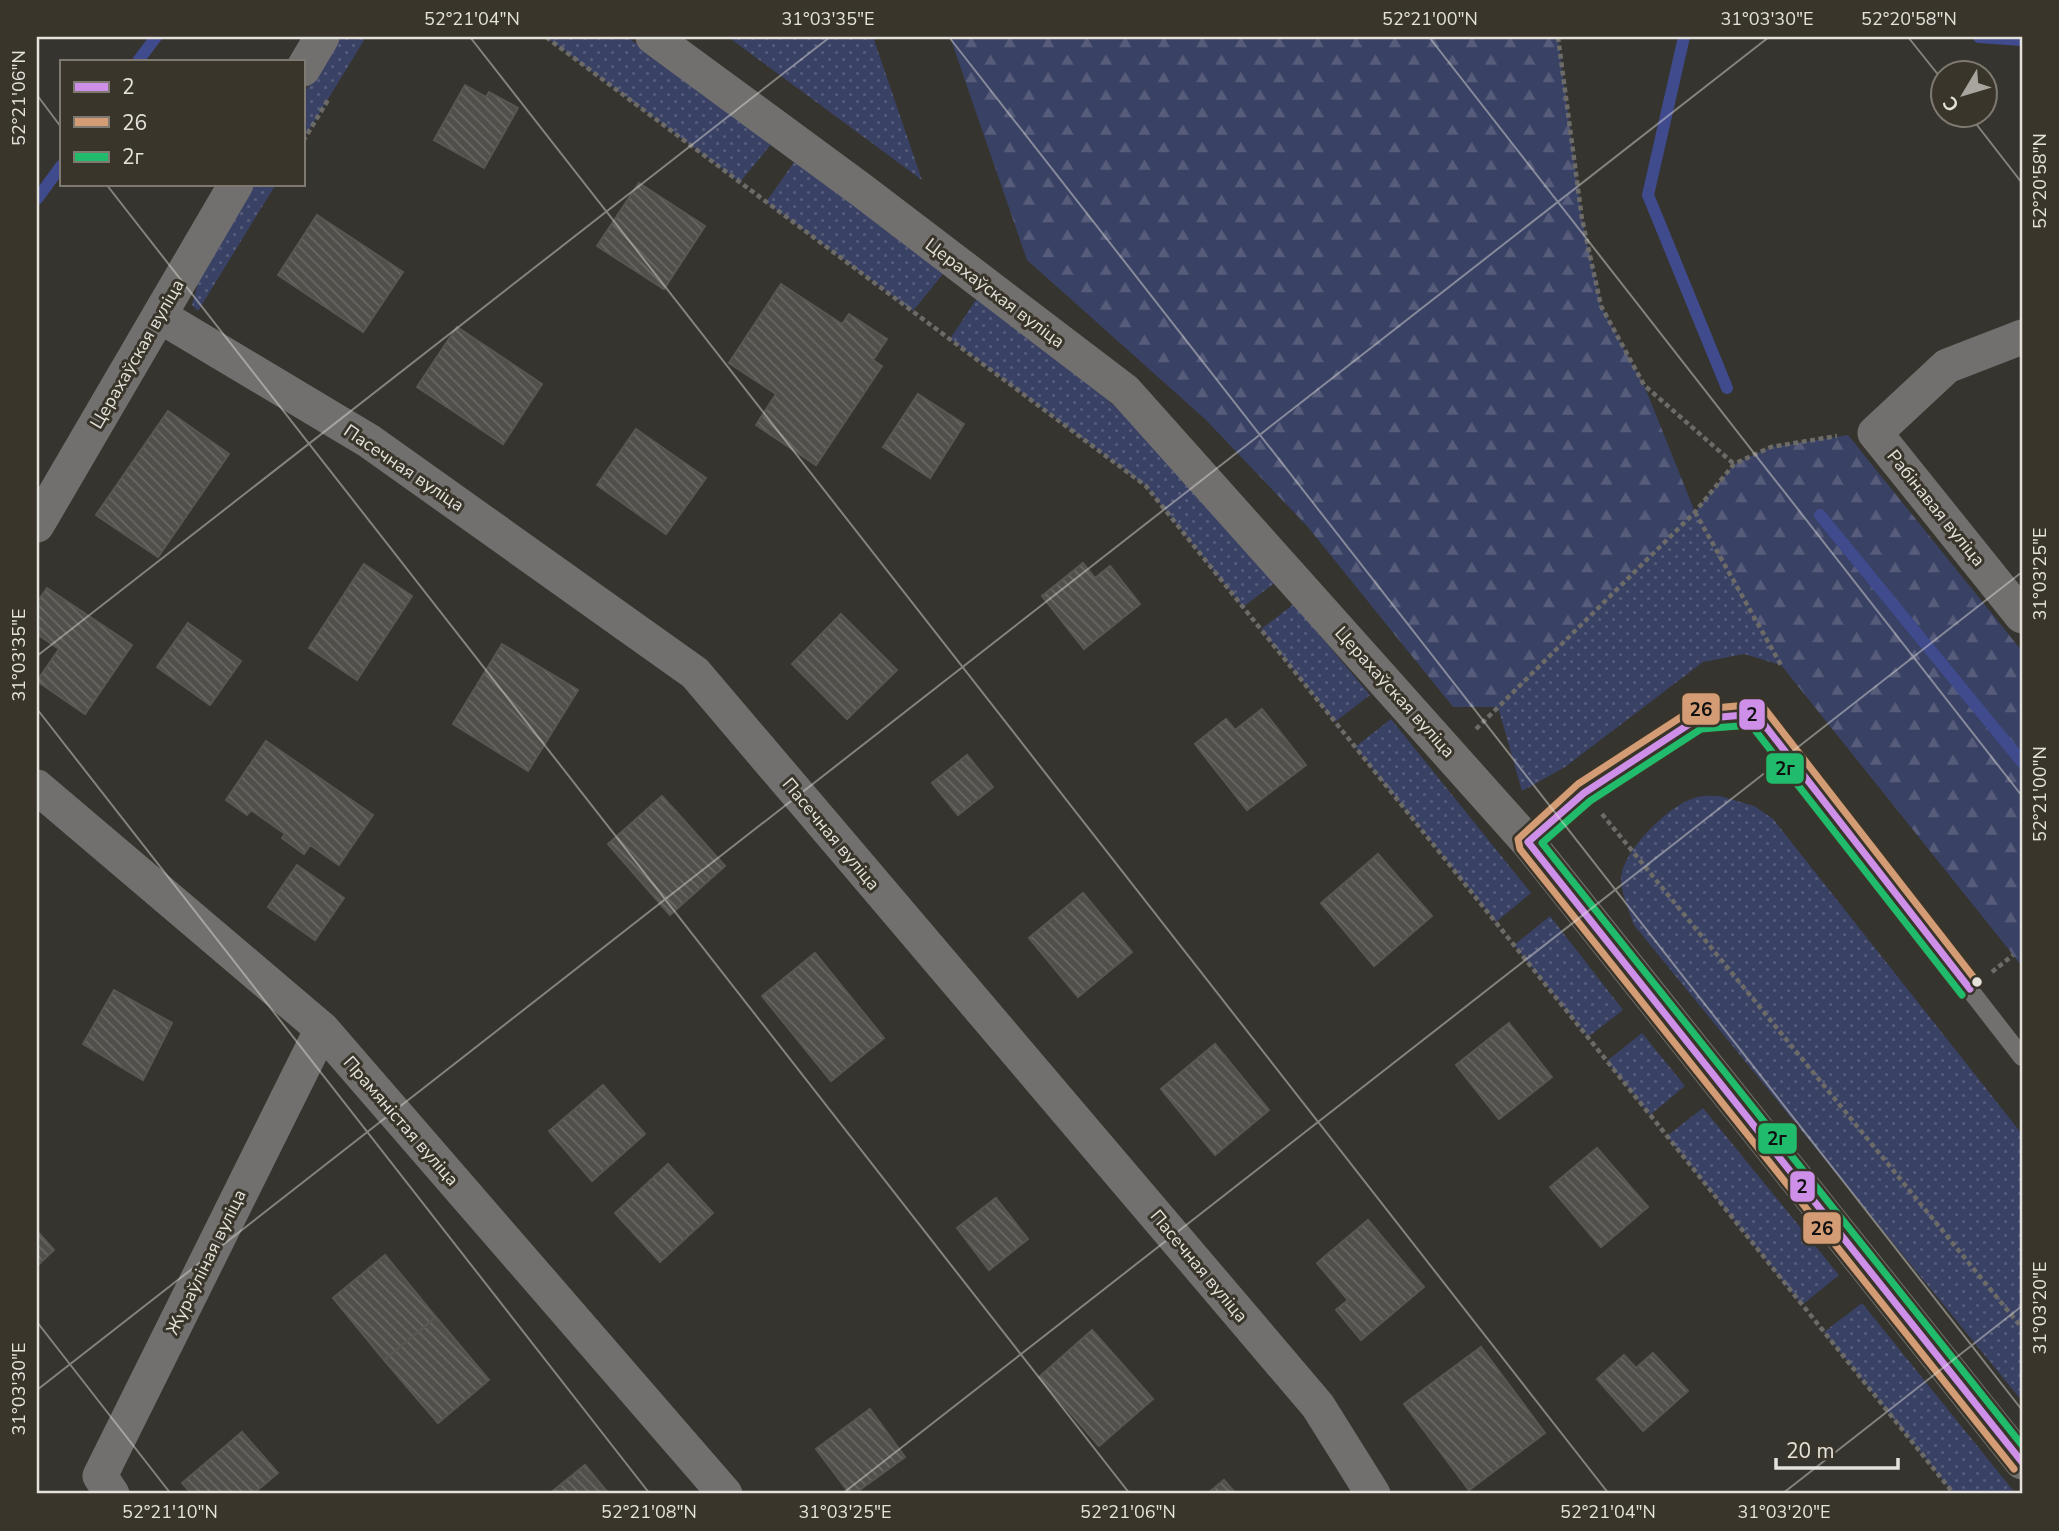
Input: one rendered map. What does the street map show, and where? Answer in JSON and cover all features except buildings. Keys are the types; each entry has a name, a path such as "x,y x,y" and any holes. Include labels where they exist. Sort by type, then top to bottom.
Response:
{"street":[{"path":"304,67 322,37"},
{"name":"Церахаўская вуліца","path":"653,37 860,189 1125,391 1528,842 2022,1462"},
{"name":"Церахаўская вуліца","path":"37,524 235,186"},
{"name":"Пасечная вуліца","path":"160,316 369,441 695,673 1318,1406 1373,1494"},
{"path":"1875,433 1947,366 2022,337"},
{"name":"Рабінавая вуліца","path":"1875,433 2022,616"},
{"name":"Прамяністая вуліца","path":"37,787 322,1029 725,1494"},
{"name":"Жураўліная вуліца","path":"112,1494 100,1476 322,1029"}],"lane":[{"path":"1528,842 1584,793 1697,719 1756,715 2022,1057"}],"path":[{"path":"546,37 1146,486 1954,1494"},
{"path":"1558,37 1582,219 1601,306 1644,385 1734,464"},
{"path":"1451,754 1695,512 1734,464 1771,447 1829,437 1875,433"},
{"path":"1695,512 1781,665"},
{"path":"1584,793 2022,1328"}],"green space":[{"path":"338,37 366,37 304,138 304,93"},
{"path":"546,37 627,37 773,142 740,182"},
{"path":"728,37 873,37 922,180"},
{"path":"950,37 1558,37 1582,219 1601,306 1644,385 1695,512 1734,464 1771,447 1848,435 2022,651 2022,966 1781,665 1695,513 1498,707 1453,707 1307,526 1205,419 1027,260"},
{"path":"797,158 943,274 913,311 766,202"},
{"path":"250,186 275,186 198,311 192,305 202,270"},
{"path":"977,298 1083,379 1159,444 1276,582 1243,607 1146,486 950,339"},
{"path":"1695,512 1781,665 1744,654 1703,662 1565,767 1522,791 1498,707"},
{"path":"1294,604 1370,695 1335,722 1261,629"},
{"path":"1391,719 1531,893 1496,922 1355,747"},
{"path":"1720,796 1754,806 1773,819 2022,1134 2022,1401 1634,925 1621,885 1622,872 1633,850 1652,827 1676,807 1698,797"},
{"path":"1550,916 1623,1010 1588,1037 1514,945"},
{"path":"1642,1033 1685,1086 1650,1115 1607,1061"},
{"path":"1703,1108 1839,1275 1802,1305 1667,1136"},
{"path":"1862,1303 2016,1494 1954,1494 1824,1332"}],"waterway":[{"path":"139,60 156,37"},
{"path":"1684,37 1648,195 1727,388"},
{"path":"1979,37 2022,40"},
{"path":"37,199 60,167"},
{"path":"1820,515 2022,762"}],"transit line":[{"name":"26","path":"1978,983 1759,704 1692,710 1578,784 1518,839 1520,849 2014,1469"},
{"name":"2","path":"1970,989 1756,714 1697,719 1584,793 1528,842 2022,1462"},
{"name":"2г","path":"1962,995 1751,725 1701,729 1590,801 1542,843 2022,1445"}]}
